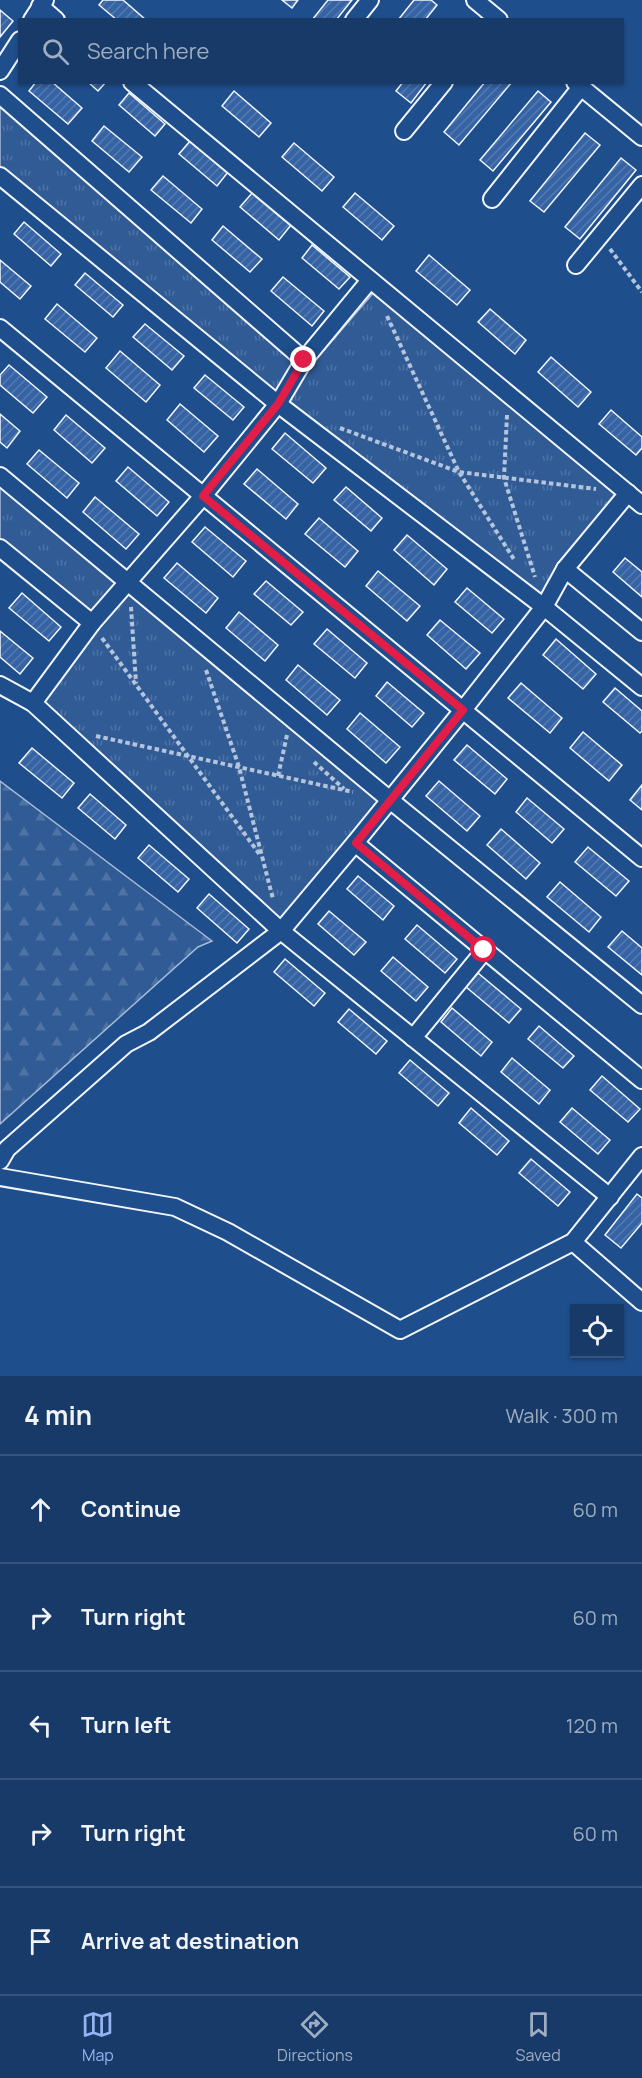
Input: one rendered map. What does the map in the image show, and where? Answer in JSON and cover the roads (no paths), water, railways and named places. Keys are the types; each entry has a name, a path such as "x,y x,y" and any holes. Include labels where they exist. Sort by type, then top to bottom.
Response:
{"street":[{"path":"356,18 370,0"},
{"path":"475,0 496,18"},
{"path":"39,9 53,18"},
{"path":"0,72 18,43"},
{"path":"134,84 642,505"},
{"path":"404,131 442,84"},
{"path":"492,199 578,85 642,137"},
{"path":"0,95 304,360"},
{"path":"0,176 278,404 544,607 642,687"},
{"path":"576,265 642,185"},
{"path":"33,703 92,623 203,496 278,404 304,360 370,280"},
{"path":"0,328 642,858"},
{"path":"0,476 390,800 642,1005"},
{"path":"0,1161 7,1149 126,1044 149,1032 281,931 356,843 463,710 544,607 565,569 628,493"},
{"path":"0,548 92,623"},
{"path":"565,569 642,632"},
{"path":"0,686 33,703 281,931 610,1197"},
{"path":"356,843 642,1080"},
{"path":"413,1038 484,950"},
{"path":"0,1177 175,1207 228,1232 400,1330 573,1242 642,1156"},
{"path":"573,1242 642,1302"}]}
